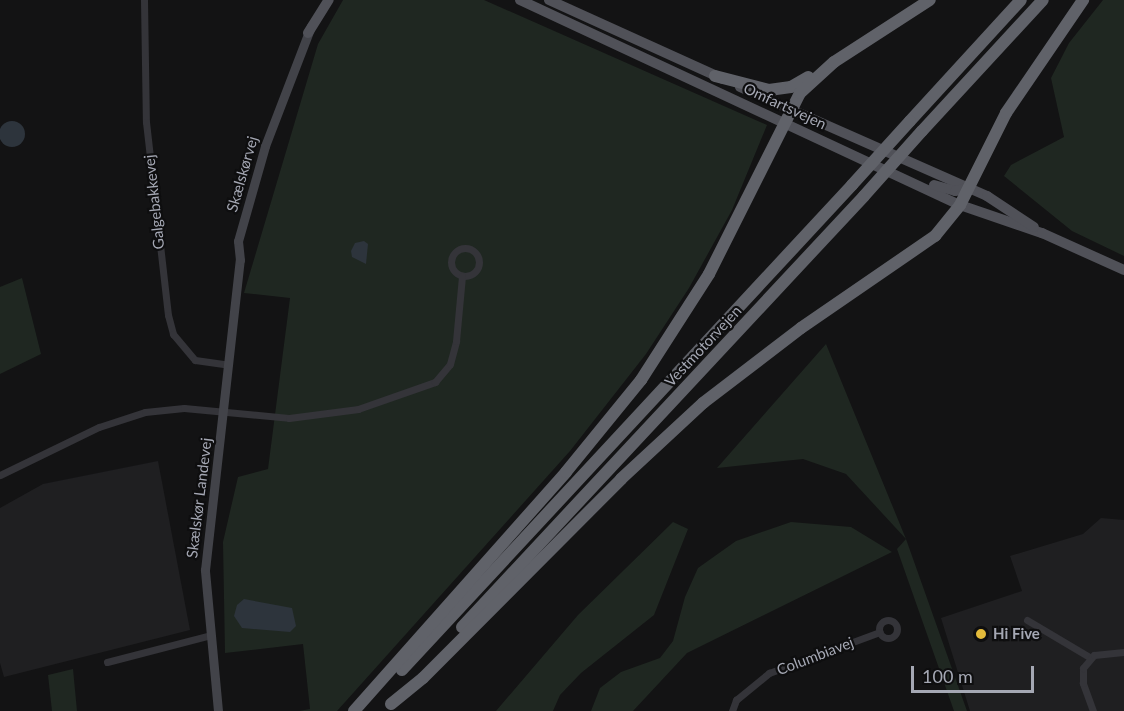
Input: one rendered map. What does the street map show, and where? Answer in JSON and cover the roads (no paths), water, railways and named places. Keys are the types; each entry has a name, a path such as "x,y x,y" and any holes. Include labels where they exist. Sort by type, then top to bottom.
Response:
{"highway":[{"path":"354,711 574,463 641,380 710,274 783,122 813,79 930,0"},
{"name":"Vestmotorvejen","path":"364,711 1021,0"},
{"name":"Vestmotorvejen","path":"387,707 1043,0"},
{"path":"387,707 423,678 621,479 704,403 801,328 915,252 935,236 960,205 1006,113 1083,0"},
{"path":"715,76 756,89 780,90 800,83 834,56 877,34"}],"main road":[{"path":"308,33 329,0"},
{"name":"Omfartsvejen","path":"520,0 897,173 960,205 1042,233 1124,270"},
{"name":"Omfartsvejen","path":"549,0 872,148 967,188 1014,212 1042,233"},
{"path":"783,122 803,120 872,148"},
{"path":"897,173 947,190 967,188"}],"street":[{"name":"Galgebakkevej","path":"144,0 146,123 168,315 173,334 195,360 229,365"},
{"name":"Skælskørvej","path":"229,365 240,260 238,241 266,146 308,33 323,0"},
{"path":"469,249 475,253 478,264 473,273 462,276 453,270 451,259 458,250 469,249"},
{"path":"0,475 99,428 145,412 184,408 224,414 289,418 358,410 435,382 450,364 456,341 462,276"},
{"name":"Skælskør Landevej","path":"218,711 206,570 229,365"},
{"path":"1027,620 1091,658"},
{"name":"Columbiavej","path":"732,711 736,700 769,673 879,632"},
{"path":"107,662 211,635"},
{"path":"1093,711 1082,677 1091,658 1104,651 1124,652"}],"place":[{"name":"Hi Five","path":"981,634"}]}
